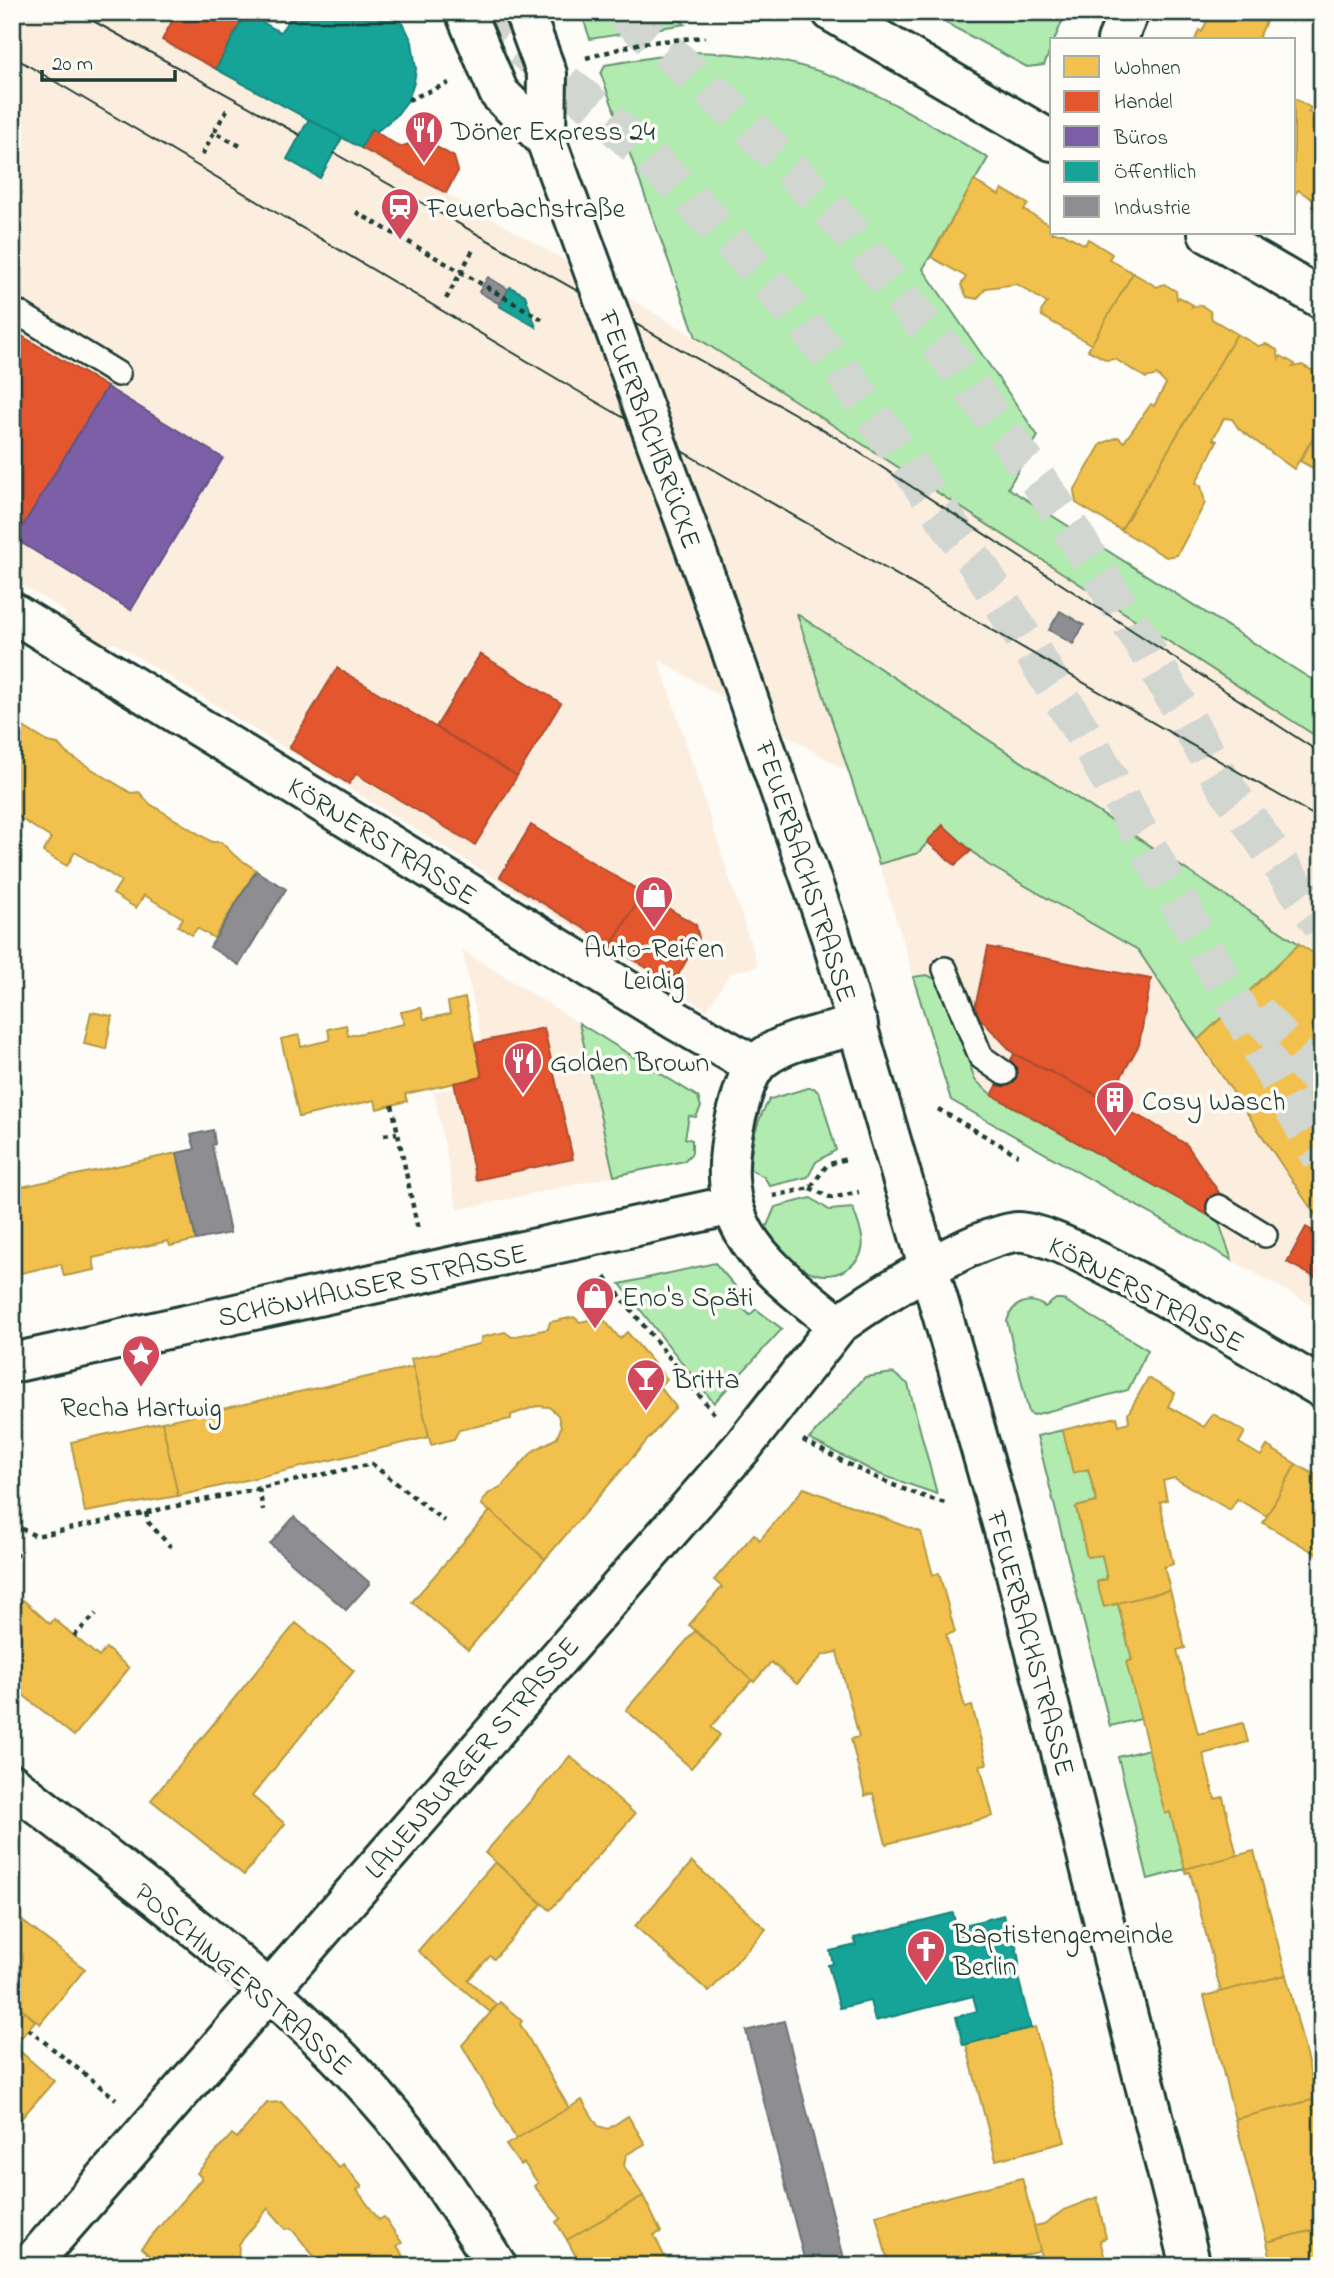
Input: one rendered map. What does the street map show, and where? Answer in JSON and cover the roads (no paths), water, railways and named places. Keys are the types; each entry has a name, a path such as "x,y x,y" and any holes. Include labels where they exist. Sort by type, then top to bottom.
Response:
{"street":[{"path":"466,12 499,93 546,140"},
{"path":"524,12 547,74 546,140"},
{"path":"832,12 1050,140"},
{"path":"1118,38 1129,12"},
{"name":"FEUERBACHBRÜCKE","path":"546,140 755,718"},
{"path":"1210,234 1322,299"},
{"name":"KÖRNERSTRASSE","path":"12,612 687,1027 755,1066"},
{"name":"FEUERBACHSTRASSE","path":"755,718 831,937 858,1025 1014,1566 1191,2266"},
{"name":"FEUERBACHSTRASSE","path":"755,1066 777,1050 858,1025"},
{"path":"755,1066 730,1144 728,1177 748,1201 744,1233 768,1268 838,1325"},
{"name":"SCHÖNHAUSER STRASSE","path":"12,1363 748,1201"},
{"name":"KÖRNERSTRASSE","path":"929,1268 978,1244 1017,1232 1046,1238 1124,1276 1322,1388"},
{"name":"LAUENBURGER STRASSE","path":"29,2266 266,1990 744,1445 838,1325 929,1268"},
{"name":"POSCHINGERSTRASSE","path":"12,1783 266,1990 344,2062 412,2139 497,2266"}],"lane":[{"path":"12,309 118,374"},
{"path":"945,969 967,1029 981,1058 1004,1073"},
{"path":"1219,1208 1265,1235"}],"tunnel":[{"path":"476,12 591,104 673,181 751,263 835,361 982,571 1092,748 1322,1159"},
{"path":"623,12 731,108 842,222 953,362 1049,495 1138,635 1222,781 1322,925"},
{"path":"1257,1012 1322,1082"}],"tram line":[{"path":"77,12 300,135"},
{"path":"12,56 593,400 1322,820"},
{"path":"334,153 837,438 1322,754"}],"place":[{"name":"Döner Express 24","path":"424,164"},
{"name":"Feuerbachstraße","path":"400,241"},
{"name":"Auto-Reifen Leidig","path":"654,929"},
{"name":"Golden Brown","path":"523,1095"},
{"name":"Cosy Wasch","path":"1115,1134"},
{"name":"Eno's Späti","path":"595,1330"},
{"name":"Recha Hartwig","path":"141,1388"},
{"name":"Britta","path":"646,1412"},
{"name":"Baptistengemeinde Berlin","path":"926,1983"}]}
